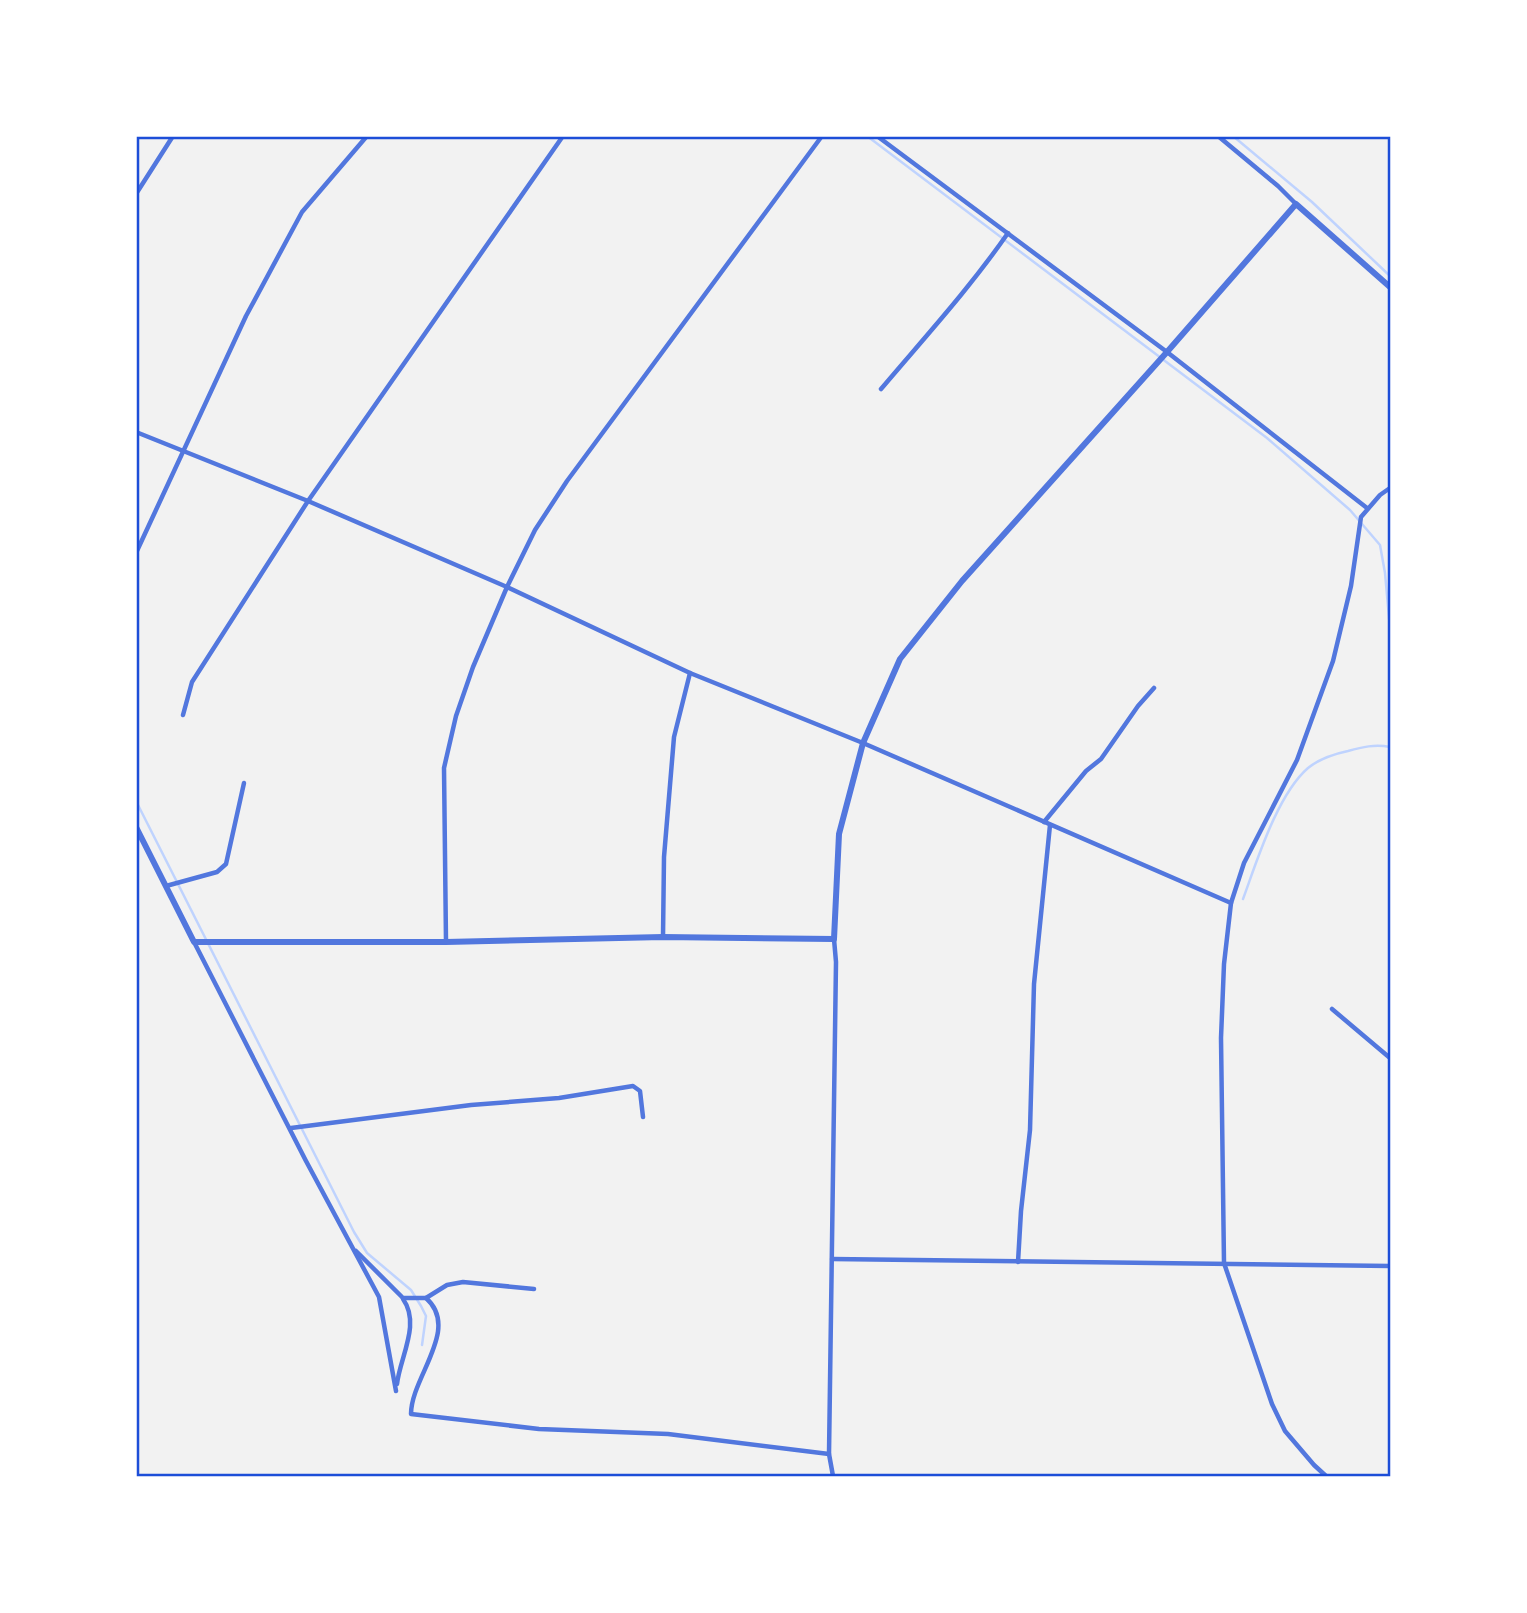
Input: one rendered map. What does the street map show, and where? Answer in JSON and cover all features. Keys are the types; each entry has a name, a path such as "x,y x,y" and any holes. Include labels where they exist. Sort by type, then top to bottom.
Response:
{"street":[{"path":"136,194 173,136"},
{"path":"136,553 246,316 302,212 367,136"},
{"path":"183,715 192,681 308,501 563,136"},
{"path":"446,942 444,768 456,716 473,667 507,587 534,530 567,481 822,136"},
{"path":"877,136 1167,352 1367,508"},
{"path":"1218,136 1391,287"},
{"path":"833,1476 829,1454 836,962 834,939 839,834 863,743 900,659 931,617 1296,204"},
{"path":"881,389 961,298 1008,233"},
{"path":"136,432 308,501 507,587 690,673 863,743 1231,903"},
{"path":"1326,1476 1285,1431 1272,1404 1224,1263 1221,1038 1224,964 1231,903 1244,863 1297,760 1333,661 1358,551 1359,524 1367,508 1391,488"},
{"path":"663,937 664,857 674,737 690,673"},
{"path":"1044,822 1086,771 1101,758 1154,688"},
{"path":"166,886 216,872 226,864 244,783"},
{"path":"1018,1262 1030,1130 1034,984 1050,825"},
{"path":"136,827 306,1161 379,1297 396,1391 411,1320 409,1307 356,1251"},
{"path":"194,942 446,942 663,937 834,939"},
{"path":"1332,1009 1391,1058"},
{"path":"291,1128 471,1105 559,1098 633,1086 640,1091 643,1117"},
{"path":"832,1259 1391,1266"},
{"path":"403,1298 426,1298 447,1285 463,1282 534,1289"},
{"path":"426,1298 435,1309 439,1321 438,1334 414,1395 411,1414 539,1429 668,1434 829,1454"}],"waterway":[{"path":"867,136 1267,438 1350,510 1380,545 1390,629"},
{"path":"1233,136 1312,202 1390,276"},
{"path":"1243,899 1278,811 1297,780 1308,768 1322,759 1343,752 1369,746 1390,747"},
{"path":"136,801 354,1232 367,1253 411,1290 421,1306 426,1316 422,1345"}]}
